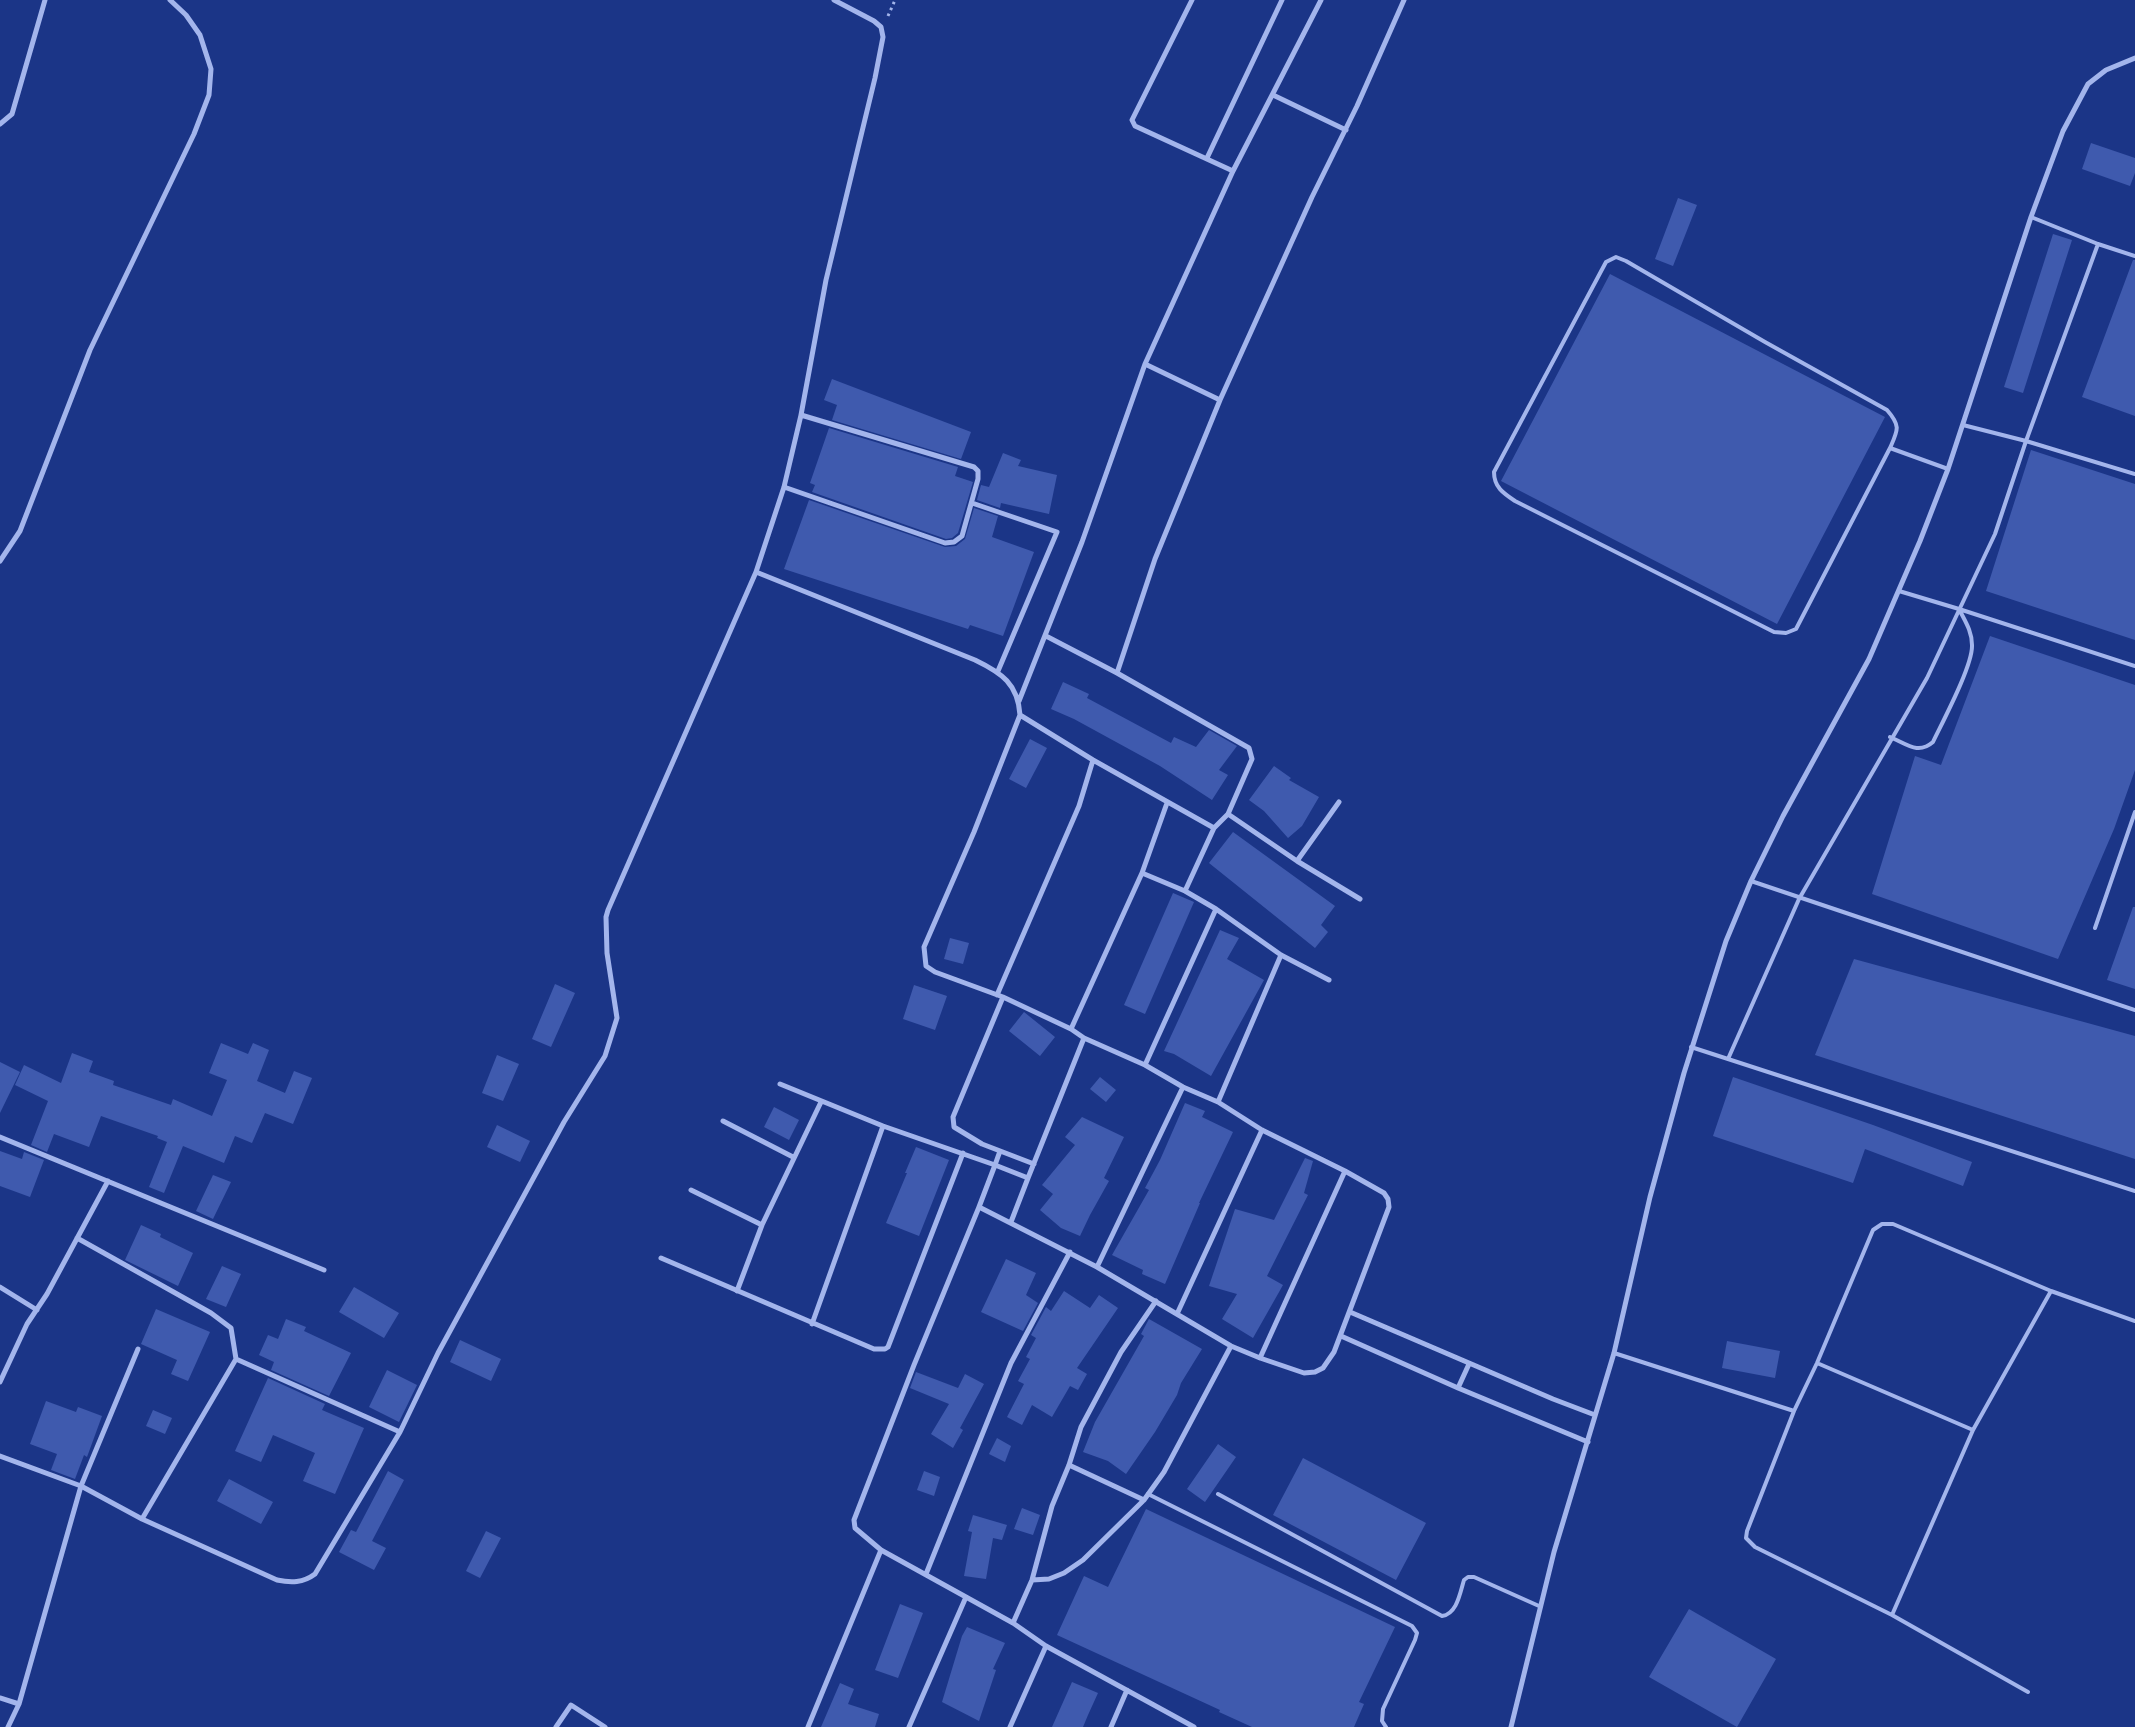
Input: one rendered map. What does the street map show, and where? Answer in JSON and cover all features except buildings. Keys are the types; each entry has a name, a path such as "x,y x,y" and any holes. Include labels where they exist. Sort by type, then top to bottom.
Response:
{"street":[{"path":"0,124 12,114 45,0"},
{"path":"0,561 20,531 90,350 194,134 210,95 211,69 200,35 186,15 170,0"},
{"path":"0,1456 81,1486 142,1519 277,1580 288,1582 304,1580 315,1574 400,1432 438,1353 564,1122 605,1056 617,1018 607,952 606,917 608,910 756,572 784,487 826,280 876,78 883,37 881,27 874,21 834,0"},
{"path":"1192,0 1132,120 1135,126 1233,171"},
{"path":"1207,158 1282,0"},
{"path":"1019,701 1082,542 1145,364 1233,171 1321,0"},
{"path":"1117,674 1155,559 1220,400 1312,197 1346,130 1404,0"},
{"path":"1511,1727 1539,1606 1614,1353 1650,1197 1691,1047 1726,941 1751,881 1783,816 1869,659 1898,591 1948,469 2031,217 2063,131 2088,84 2106,70 2135,58"},
{"path":"1273,95 1346,130"},
{"path":"1145,364 1220,400"},
{"path":"784,487 945,543 954,542 962,536 978,479 978,471 974,467 800,415"},
{"path":"972,504 1057,532 998,672"},
{"path":"756,572 966,656 998,672 1009,682 1019,701 1020,715 974,832 924,947 926,966 935,972 1003,997 1071,1029 1084,1038 1145,1065 1183,1087 1218,1102 1262,1130 1344,1170 1384,1193 1388,1199 1389,1207 1334,1352 1324,1368 1315,1372 1304,1373 1231,1346 1098,1267 979,1207"},
{"path":"1046,636 1249,748 1252,759 1228,814 1214,828 1185,892"},
{"path":"1020,715 1093,760 1214,828"},
{"path":"997,995 1079,806 1093,760"},
{"path":"1297,861 1339,802"},
{"path":"1071,1029 1142,873 1167,803"},
{"path":"1228,814 1297,861 1360,899"},
{"path":"1142,873 1185,892 1216,909 1281,955 1329,980"},
{"path":"1145,1065 1216,909"},
{"path":"1218,1102 1281,955"},
{"path":"1003,997 953,1117 954,1127 982,1144 1034,1164"},
{"path":"1011,1222 1084,1038"},
{"path":"780,1084 884,1126 1028,1178"},
{"path":"1098,1267 1183,1087"},
{"path":"737,1291 762,1225 821,1102"},
{"path":"723,1121 793,1157"},
{"path":"812,1324 884,1126"},
{"path":"1177,1314 1262,1130"},
{"path":"0,1137 324,1270"},
{"path":"1000,1151 854,1520 855,1528 881,1550 1013,1623 1046,1646 1194,1727"},
{"path":"661,1258 812,1324 881,1351 888,1347 963,1153"},
{"path":"1260,1358 1344,1170"},
{"path":"0,1382 15,1347 108,1181"},
{"path":"691,1190 762,1225"},
{"path":"77,1238 212,1313 231,1328 236,1359 142,1519"},
{"path":"926,1574 1011,1363 1070,1252"},
{"path":"0,1287 37,1310"},
{"path":"1013,1623 1032,1580 1052,1506 1092,1402 1121,1352 1156,1301"},
{"path":"1350,1312 1469,1364 1595,1415"},
{"path":"1341,1336 1458,1388 1588,1442"},
{"path":"1032,1580 1049,1579 1064,1573 1083,1560 1144,1500 1164,1472 1231,1346"},
{"path":"8,1727 19,1704 81,1486 138,1349"},
{"path":"236,1359 400,1432"},
{"path":"1458,1388 1469,1364"},
{"path":"1069,1465 1144,1500"},
{"path":"808,1727 881,1550"},
{"path":"909,1727 966,1597"},
{"path":"1010,1727 1046,1646"},
{"path":"1111,1727 1127,1690"},
{"path":"0,1698 19,1704"},
{"path":"556,1727 571,1705 605,1727"}],"lane":[{"path":"2031,217 2098,244 2135,256"},
{"path":"1728,1059 1799,898 1890,737 1927,678 1995,534 2026,441 2098,244"},
{"path":"1616,257 1887,410 1896,419 1898,430 1890,448 1796,629 1786,633 1774,632 1515,501 1502,493 1494,482 1494,472 1606,262 1616,257"},
{"path":"1963,425 2026,441 2135,474"},
{"path":"1890,448 1948,469"},
{"path":"1898,591 2135,666"},
{"path":"1890,737 1919,749 1926,748 1933,742 1971,654 1970,630 1959,609"},
{"path":"2095,928 2135,812"},
{"path":"1751,881 2135,1010"},
{"path":"1691,1047 2135,1191"},
{"path":"2028,1692 1892,1615 1755,1547 1746,1538 1794,1411 1817,1363 1873,1230 1882,1224 1893,1224 2051,1291 2135,1321"},
{"path":"1892,1615 1973,1430 2051,1291"},
{"path":"1614,1353 1794,1411"},
{"path":"1817,1363 1973,1430"},
{"path":"1148,1494 1412,1626 1417,1633 1415,1640 1383,1709 1382,1720 1386,1727"},
{"path":"1218,1494 1442,1616 1448,1616 1453,1612 1464,1580 1468,1577 1474,1577 1539,1606"}],"path":[{"path":"881,27 895,0"}]}
